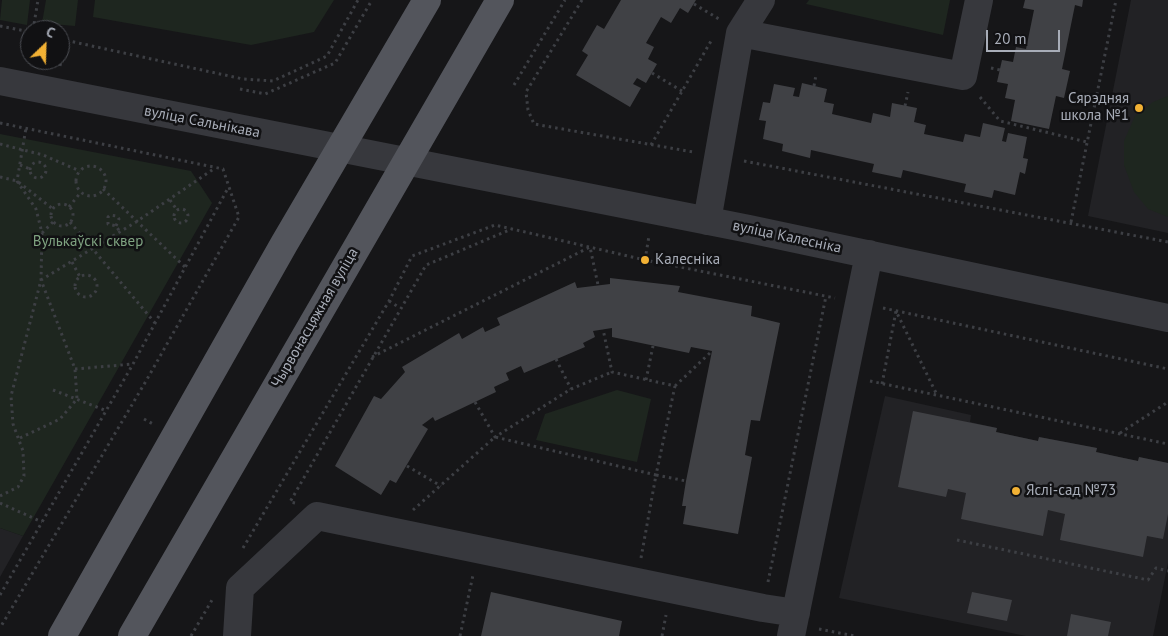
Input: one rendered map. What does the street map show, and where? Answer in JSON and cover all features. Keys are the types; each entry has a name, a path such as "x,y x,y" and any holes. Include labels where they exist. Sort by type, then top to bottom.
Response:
{"main road":[{"path":"62,636 426,0"},
{"name":"Чырвонасцяжная вуліца","path":"132,636 500,0"}],"street":[{"path":"707,221 718,157 725,30 761,0"},
{"path":"725,30 963,76 979,0"},
{"name":"вуліца Сальнікава","path":"0,81 405,162"},
{"name":"вуліца Калесніка","path":"405,162 869,254 1168,318"},
{"path":"237,636 240,588 316,516 763,608 801,626 869,254"}],"path":[{"path":"33,20 38,0"},
{"path":"70,41 243,79 272,81 327,56 358,0"},
{"path":"240,89 265,94 335,63 372,0"},
{"path":"514,85 565,0"},
{"path":"582,0 526,92 528,110 534,124 1071,222 1168,242"},
{"path":"1071,222 1116,0"},
{"path":"650,145 682,91 725,30 694,4"},
{"path":"0,26 20,29"},
{"path":"652,73 682,91"},
{"path":"905,106 909,83"},
{"path":"980,97 1000,121 1087,142"},
{"path":"0,123 223,170 239,217 146,381 0,628"},
{"path":"0,496 18,487 24,476 20,438 13,424 12,390 41,280 42,233 36,209 17,181 26,128"},
{"path":"0,144 22,149 80,171 93,166 102,171 105,180 103,189 95,195 86,195 82,192 76,184 80,171"},
{"path":"38,162 45,166 46,171 44,176 37,179 32,176 30,169 38,162"},
{"path":"20,165 30,169"},
{"path":"41,280 136,222 216,168"},
{"path":"0,177 17,181 53,209"},
{"path":"0,596 107,411 228,188"},
{"path":"103,189 186,268"},
{"path":"69,207 82,192"},
{"path":"170,200 177,210"},
{"path":"60,204 69,207 72,213 70,222 62,226 53,222 50,214 60,204"},
{"path":"177,210 186,210 189,214 186,221 180,223 176,220 174,213 177,210"},
{"path":"42,233 53,222"},
{"path":"70,222 155,324"},
{"path":"242,550 389,301 412,256 495,225 1168,369"},
{"path":"116,226 120,232"},
{"path":"300,504 290,502 426,265 512,229"},
{"path":"590,246 598,285"},
{"path":"372,357 590,246"},
{"path":"72,262 80,278"},
{"path":"89,276 96,281 97,288 93,295 83,296 77,291 76,286 80,278 89,276"},
{"path":"20,438 60,419 77,399 75,369 41,280"},
{"path":"763,608 826,296"},
{"path":"389,301 400,308"},
{"path":"882,384 896,311"},
{"path":"896,311 937,395"},
{"path":"603,329 612,372"},
{"path":"646,380 653,346"},
{"path":"644,563 640,556 675,386 712,351"},
{"path":"556,359 571,388"},
{"path":"75,369 133,364"},
{"path":"412,511 495,437 571,388 612,372 675,386"},
{"path":"864,380 1168,444"},
{"path":"53,390 107,411"},
{"path":"475,402 495,437 686,481"},
{"path":"1119,434 1168,402"},
{"path":"407,466 441,486"},
{"path":"0,503 42,522"},
{"path":"957,540 1148,580 1156,568 1168,570"},
{"path":"460,636 474,571"},
{"path":"191,636 216,593"},
{"path":"662,636 667,611"},
{"path":"801,626 855,636"}],"shaded area":[{"name":"Сярэдняя школа №1","path":"1131,0 1168,0 1168,233 1088,216"},
{"name":"Яслі-сад №73","path":"885,396 971,415 970,422 997,428 996,432 1038,441 1039,437 1097,448 1096,452 1138,461 1139,457 1168,463 1168,563 1153,636 1026,636 839,598"},
{"path":"0,528 23,536 0,577"}],"green space":[{"path":"2,0 30,0 28,20 20,20 20,24 0,20"},
{"path":"46,0 78,0 75,26 70,26 70,20 43,20"},
{"path":"95,0 334,0 314,32 251,45 93,17"},
{"path":"809,0 950,0 943,35 806,4"},
{"path":"1168,96 1168,217 1148,209 1134,192 1124,165 1124,141 1135,116 1153,102"},
{"name":"Вулькаўскі сквер","path":"0,134 191,171 212,203 23,536 0,528"},
{"path":"617,390 651,399 637,462 536,440 545,414"}],"building":[{"path":"621,0 696,0 688,13 680,8 671,23 661,17 646,43 654,47 648,59 657,64 646,83 637,78 633,84 641,88 630,107 576,75 588,55 582,51 597,25 604,29"},
{"path":"1025,0 1083,0 1082,7 1075,5 1062,69 1070,71 1064,98 1056,96 1049,129 1011,121 1015,100 1005,98 1008,84 997,82 1002,60 1013,62 1016,47 1026,49 1034,10 1023,8"},
{"path":"802,83 827,89 824,102 834,104 832,114 871,123 873,113 890,117 892,103 917,108 914,122 926,125 924,134 963,142 965,134 980,137 983,123 1005,128 1002,141 1006,142 1008,133 1027,137 1023,158 1028,159 1025,174 1020,172 1015,195 994,190 992,198 964,192 966,184 903,170 901,178 872,172 874,164 811,150 810,158 782,151 783,144 763,139 766,121 759,120 763,102 770,103 774,84 795,88 793,96 799,97"},
{"path":"610,278 680,286 678,292 752,306 751,316 780,323 760,421 751,420 745,455 752,457 738,534 683,524 686,506 682,506 686,481 712,351 691,347 689,353 612,337 612,328 593,331 595,337 583,343 585,347 524,373 521,366 506,373 509,380 494,387 496,392 435,421 433,417 422,425 428,429 396,483 390,480 381,495 335,466 374,396 381,399 405,372 402,367 459,333 462,339 483,327 485,332 500,325 497,318 575,282 577,288 610,284"},
{"path":"913,411 997,428 996,432 1038,441 1039,437 1097,448 1096,452 1138,461 1139,457 1168,463 1168,514 1163,539 1147,536 1143,557 1060,540 1065,514 1048,510 1043,536 961,519 966,493 948,489 946,497 898,487"},
{"path":"491,592 622,621 619,636 481,636"},
{"path":"972,592 1012,600 1007,621 967,613"},
{"path":"1071,614 1111,622 1108,636 1067,636"}],"place":[{"name":"Сярэдняя школа №1","path":"1139,108"},
{"name":"Калесніка","path":"645,260"},
{"name":"Яслі-сад №73","path":"1016,491"}]}
